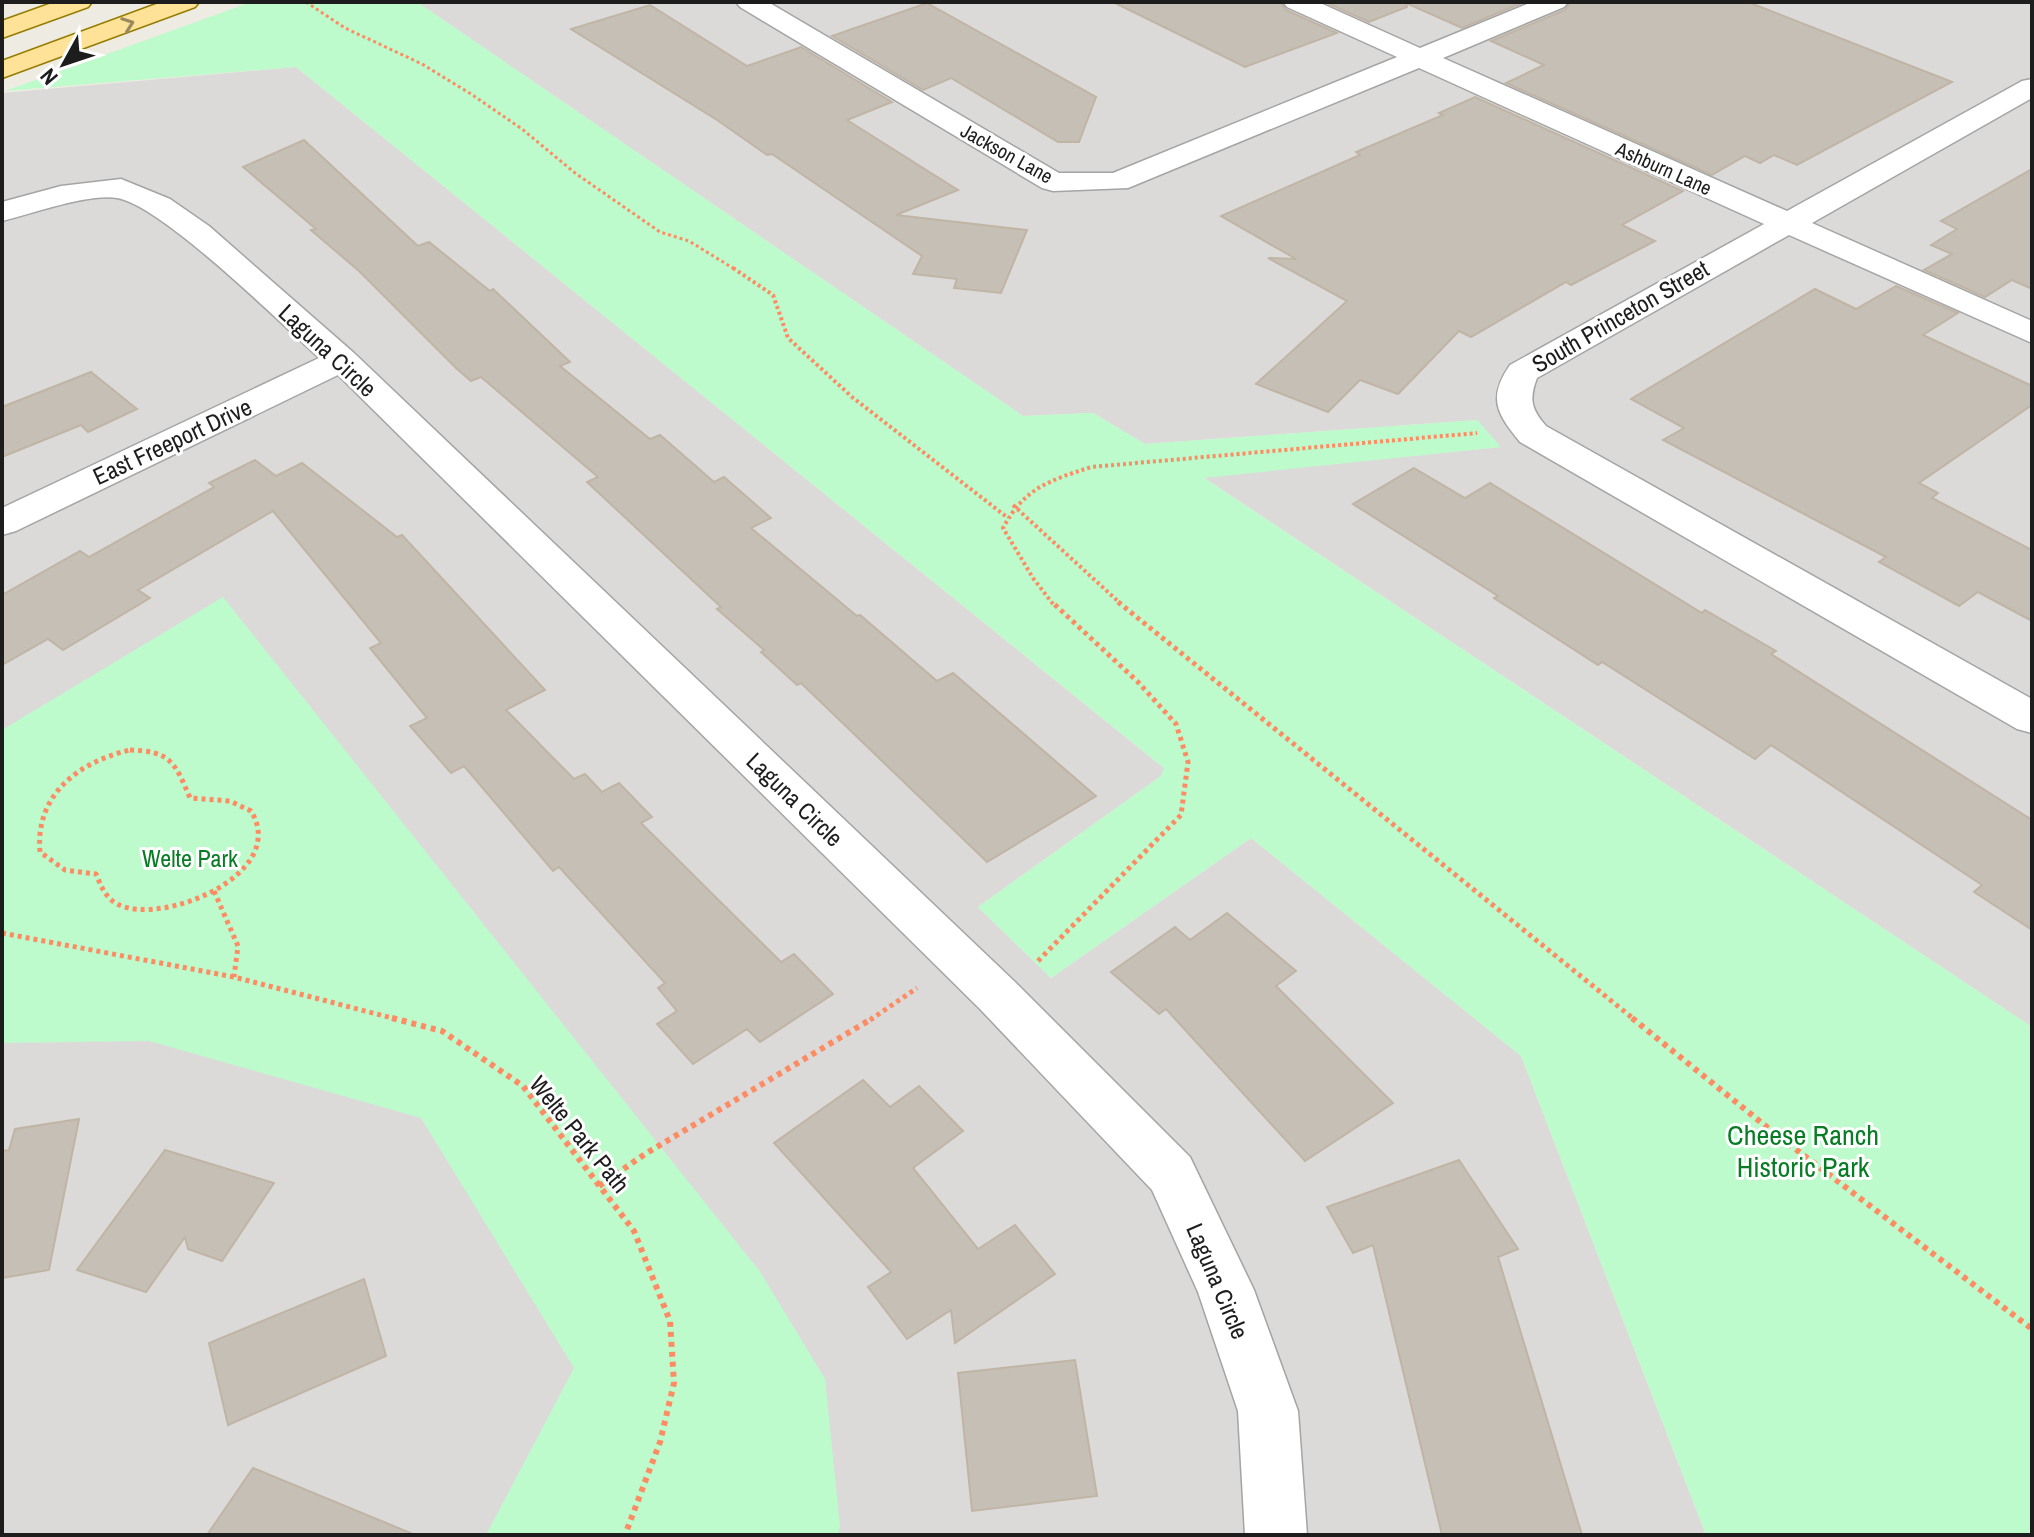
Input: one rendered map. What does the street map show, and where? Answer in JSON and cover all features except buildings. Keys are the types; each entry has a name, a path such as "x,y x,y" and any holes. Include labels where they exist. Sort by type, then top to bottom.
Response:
{"main road":[{"path":"2,30 79,2"},
{"path":"2,70 186,2"}],"street":[{"name":"Jackson Lane","path":"749,2 1053,182 1117,182 1555,2"},
{"name":"Ashburn Lane","path":"1296,2 2032,333"},
{"name":"South Princeton Street","path":"1515,413 1511,396 1522,372 2032,87"},
{"name":"Laguna Circle","path":"2,212 61,195 121,188 159,206 198,233 342,360 997,995 1171,1174 1226,1290 1268,1411 1276,1535"},
{"name":"East Freeport Drive","path":"2,523 342,360"},
{"path":"1515,413 1533,434 2032,718"}],"path":[{"path":"306,2 345,28 422,64 471,94 522,129 575,173 660,232 689,241 773,295 788,338 852,397 1008,518"},
{"path":"997,995 1036,963 1181,815 1188,762 1176,724 1138,682 1055,606 1033,578 1003,528 1013,505 1039,485 1091,467 1473,435 1515,413"},
{"path":"1013,505 1095,583 1749,1112 2032,1329"},
{"path":"133,751 165,756 178,767 190,798 231,801 251,810 258,825 258,847 252,863 214,891 168,906 143,910 123,907 108,898 96,874 69,874 53,866 40,852 41,818 63,783 99,759 133,751"},
{"path":"214,891 238,946 234,977"},
{"name":"Welte Park Path","path":"2,933 234,977 442,1031 523,1086 634,1231 670,1321 674,1383 660,1442 625,1535"},
{"path":"599,1186 645,1154 855,1030 962,961"}],"shaded area":[{"path":"417,2 2032,2 2032,1027 1203,477 1500,447 1477,420 1145,444 1093,413 1023,416"},
{"path":"296,67 1165,769 1161,776 978,907 1051,978 1251,838 1521,1056 1706,1535 2,1535 2,93"}],"green space":[{"name":"Cheese Ranch Historic Park","path":"251,2 417,2 1023,416 1093,413 1145,444 1477,420 1501,447 1204,478 2032,1027 2032,1535 1706,1535 1521,1056 1251,838 1051,978 978,907 1161,776 1164,768 296,67 5,91"},
{"name":"Welte Park","path":"223,597 761,1273 825,1379 840,1527 838,1535 486,1535 574,1368 421,1118 149,1041 2,1043 2,730"}]}
